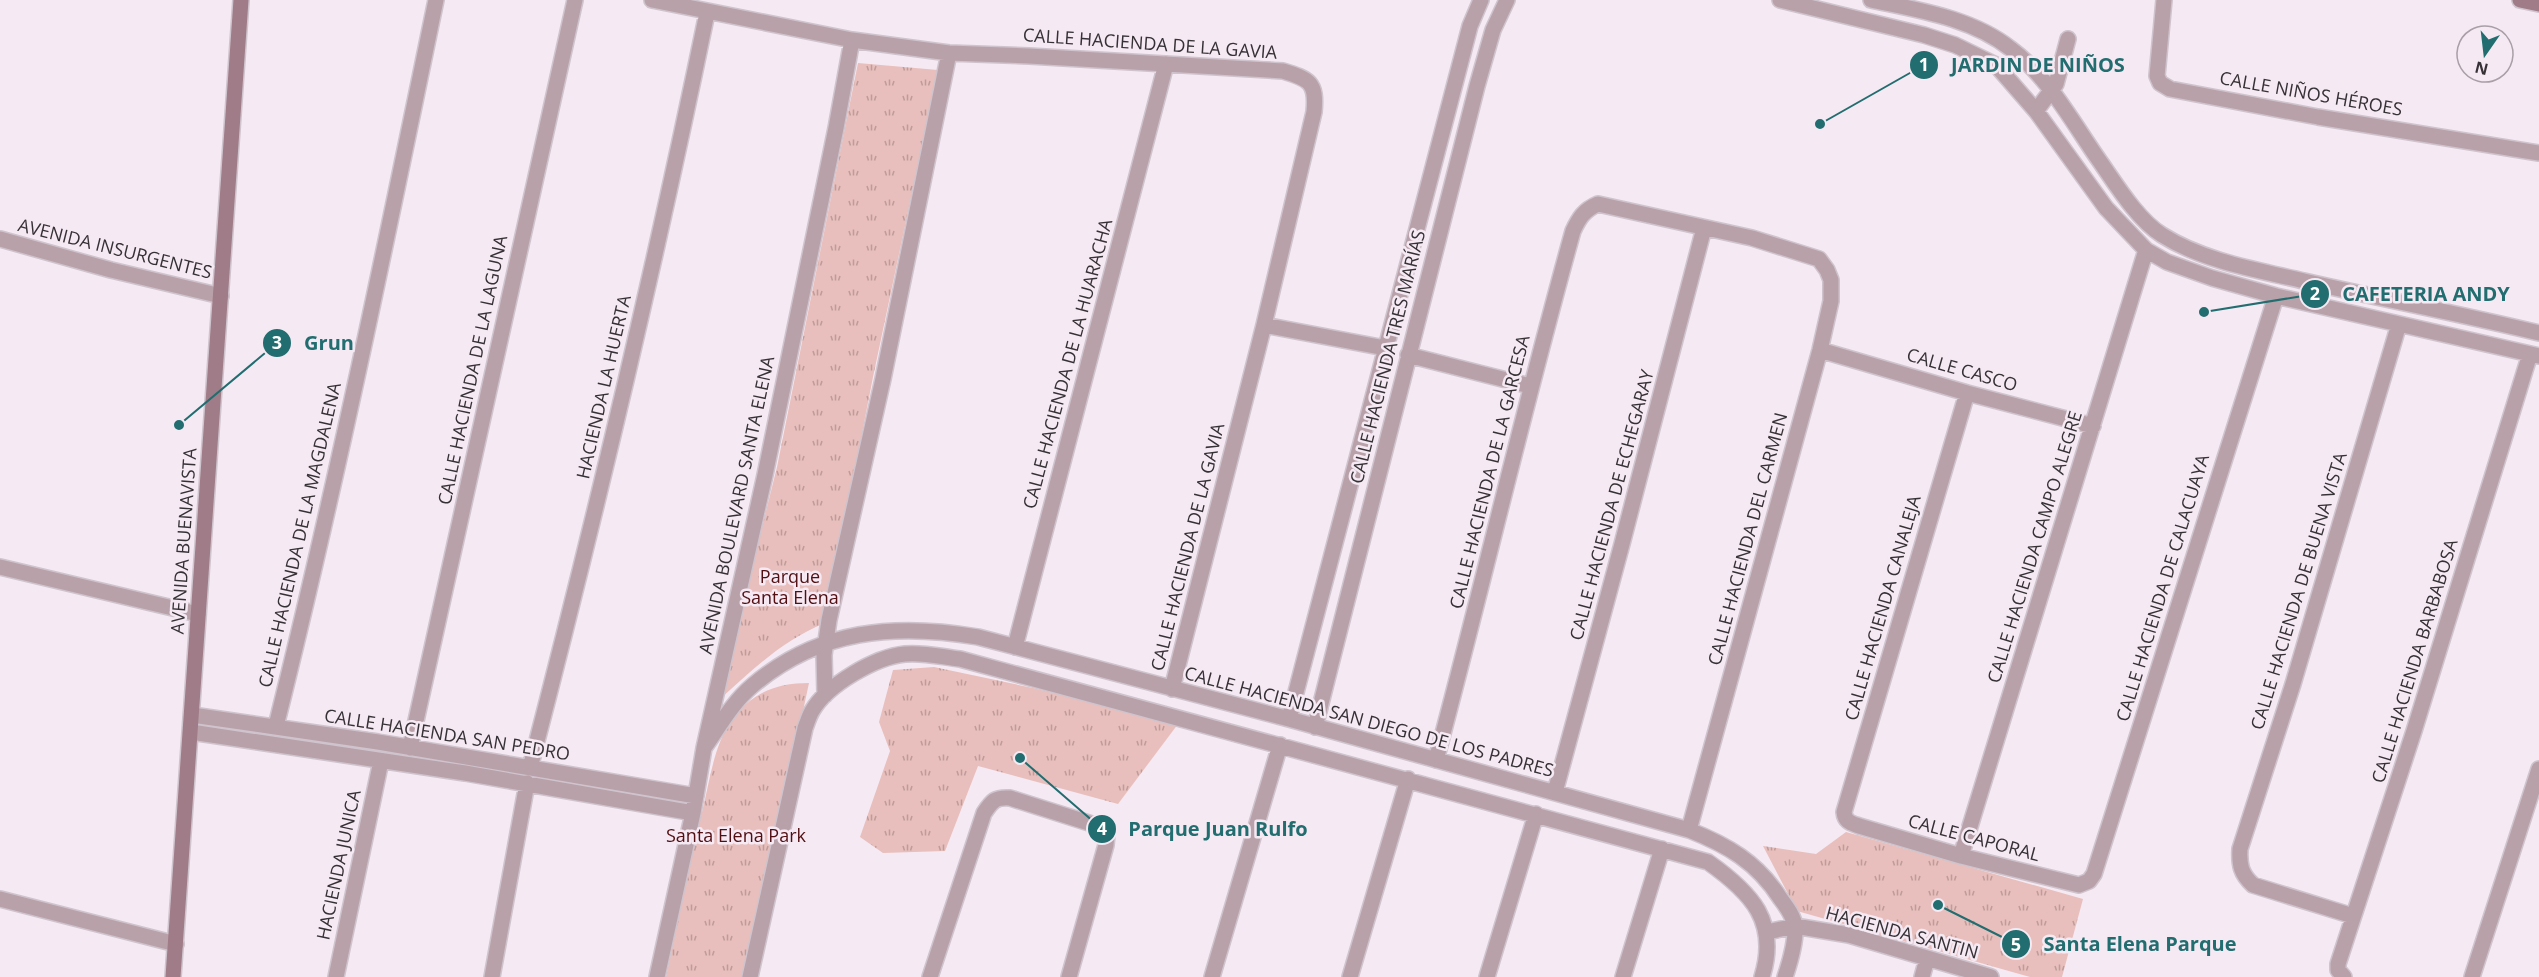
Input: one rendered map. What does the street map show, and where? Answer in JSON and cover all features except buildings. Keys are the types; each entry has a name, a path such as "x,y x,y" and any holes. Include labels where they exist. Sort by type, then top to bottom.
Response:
{"main road":[{"name":"AVENIDA BUENAVISTA","path":"173,977 241,0"},
{"path":"2520,0 2539,4"}],"street":[{"name":"CALLE HACIENDA DE LA MAGDALENA","path":"276,726 315,572 436,0"},
{"name":"CALLE HACIENDA DE LA LAGUNA","path":"410,748 575,0"},
{"name":"CALLE HACIENDA DE LA GAVIA","path":"652,0 707,13 852,40 949,53 1283,71 1305,78 1315,92 1314,112 1264,325 1172,689"},
{"name":"CALLE HACIENDA TRES MARÍAS","path":"1289,719 1470,26 1481,0"},
{"name":"CALLE HACIENDA TRES MARÍAS","path":"1315,727 1477,86 1493,30 1507,0"},
{"path":"1780,0 1955,45 1996,65 2036,111 2106,208 2146,250 2185,269 2276,296 2535,355"},
{"path":"1871,0 1931,13 1993,37 2012,49 2027,63 2051,93 2129,203 2160,234 2184,247 2218,258 2345,290 2539,333"},
{"name":"CALLE NIÑOS HÉROES","path":"2164,0 2157,76 2160,83 2170,89 2318,117 2539,153"},
{"name":"HACIENDA LA HUERTA","path":"492,977 529,776 590,538 681,141 707,13"},
{"path":"2036,111 2051,93 2068,39"},
{"name":"AVENIDA BOULEVARD SANTA ELENA","path":"657,977 693,813 704,748 765,475 852,40"},
{"path":"825,695 825,645 829,620 883,379 949,53"},
{"name":"CALLE HACIENDA DE LA HUARACHA","path":"1016,647 1166,64"},
{"name":"CALLE HACIENDA DE LA GARCESA","path":"1436,760 1485,578 1530,386 1573,231 1580,217 1587,209 1598,204 1704,228"},
{"name":"CALLE HACIENDA DEL CARMEN","path":"1689,830 1820,350 1831,301 1831,280 1819,259 1761,241 1704,228"},
{"name":"CALLE HACIENDA DE ECHEGARAY","path":"1555,792 1704,228"},
{"name":"AVENIDA INSURGENTES","path":"0,239 111,270 220,296"},
{"name":"CALLE HACIENDA CAMPO ALEGRE","path":"1961,856 2146,250"},
{"path":"1411,259 1431,265"},
{"path":"2340,309 2345,290"},
{"name":"CALLE HACIENDA DE CALACUAYA","path":"2079,885 2089,881 2094,874 2276,296"},
{"name":"CALLE HACIENDA DE BUENA VISTA","path":"2353,916 2253,885 2245,877 2241,868 2240,849 2293,684 2398,324"},
{"path":"1264,325 1385,348"},
{"name":"CALLE CASCO","path":"1820,350 1967,393 2093,426"},
{"path":"1408,355 1530,386"},
{"name":"CALLE HACIENDA BARBABOSA","path":"2344,977 2338,970 2338,964 2535,355"},
{"name":"CALLE HACIENDA CANALEJA","path":"1859,826 1850,823 1844,812 1967,393"},
{"path":"1354,470 1379,475"},
{"path":"0,567 198,614"},
{"name":"CALLE HACIENDA SAN DIEGO DE LOS PADRES","path":"704,748 735,704 752,686 794,657 865,633 907,629 937,630 1016,647 1289,719 1689,830 1731,848 1748,860 1775,890 1789,910 1795,926"},
{"path":"750,977 805,728 812,711 825,695 878,660 907,654 960,659 1708,862 1730,877 1755,905 1767,932 1767,960 1762,977"},
{"path":"1103,698 1108,672"},
{"name":"CALLE HACIENDA SAN PEDRO","path":"192,715 276,726 469,758 529,776 693,813"},
{"name":"CALLE HACIENDA SAN PEDRO","path":"191,732 465,773 529,776 696,796"},
{"path":"1212,977 1280,745"},
{"path":"465,773 469,758"},
{"name":"HACIENDA JUNICA","path":"336,977 381,761"},
{"path":"2472,977 2539,769"},
{"path":"1350,977 1408,779"},
{"path":"1493,802 1499,779"},
{"path":"930,977 984,813 990,803 1001,797 1092,824 1107,834 1106,845 1069,977"},
{"path":"1487,977 1536,814"},
{"name":"CALLE CAPORAL","path":"1859,826 1961,856 2079,885"},
{"path":"1623,977 1662,849"},
{"path":"0,899 176,944"},
{"path":"1785,977 1795,926"},
{"name":"HACIENDA SANTIN","path":"1767,932 1795,926 1849,935 1991,977"},
{"path":"1922,977 1927,958"}],"green space":[{"name":"Parque Santa Elena","path":"858,63 938,70 873,377 825,623 782,647 719,700 777,467"},
{"path":"934,667 1033,688 1178,724 1118,804 978,766 945,851 883,853 860,837 890,751 879,722 893,670"},
{"name":"Santa Elena Park","path":"809,683 746,977 666,977 710,774 720,741 739,711 756,697 786,685"},
{"path":"1846,832 2083,899 2062,977 2030,977 1797,911 1763,846 1816,854"}],"place":[{"name":"JARDIN DE NIÑOS","path":"1820,124"},
{"name":"CAFETERIA ANDY","path":"2204,312"},
{"name":"Grun","path":"179,425"},
{"name":"Parque Juan Rulfo","path":"1020,758"},
{"name":"Santa Elena Parque","path":"1938,905"}]}
